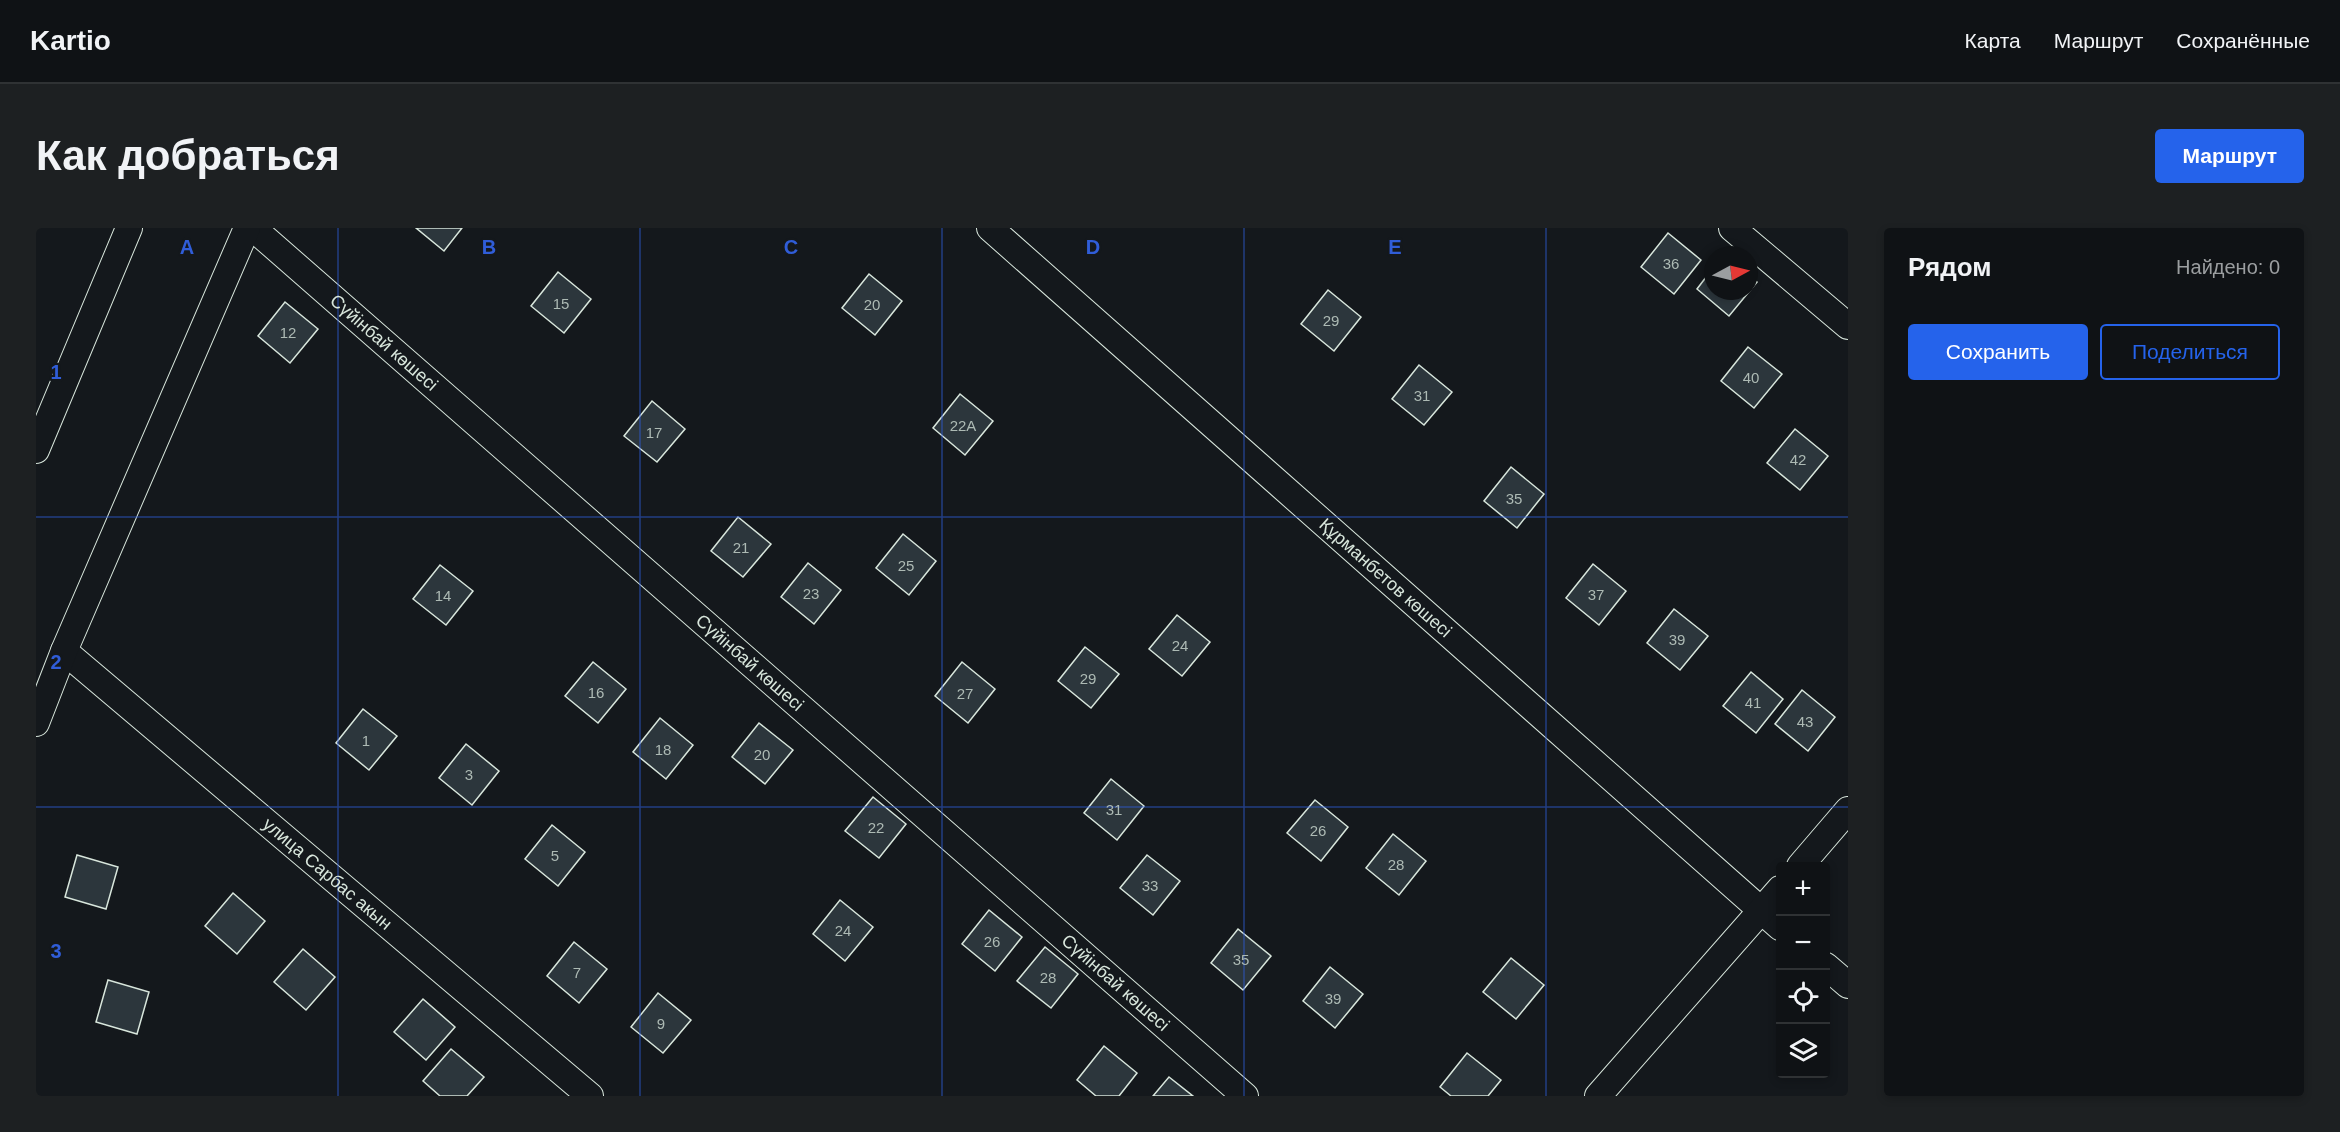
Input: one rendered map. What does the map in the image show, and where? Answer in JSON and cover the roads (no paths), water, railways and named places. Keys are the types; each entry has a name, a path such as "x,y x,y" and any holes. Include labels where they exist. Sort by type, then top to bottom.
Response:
{"street":[{"path":"36,450 129,228"},
{"path":"36,723 64,651 247,228"},
{"name":"Сүйінбай көшесі","path":"254,228 1245,1096"},
{"name":"Құрманбетов көшесі","path":"990,228 1771,919"},
{"path":"1732,228 1848,326"},
{"name":"улица Сарбас акын","path":"64,651 590,1096"},
{"path":"1804,862 1848,810"},
{"path":"1598,1096 1771,919 1776,902"},
{"path":"1830,969 1848,985"}]}
